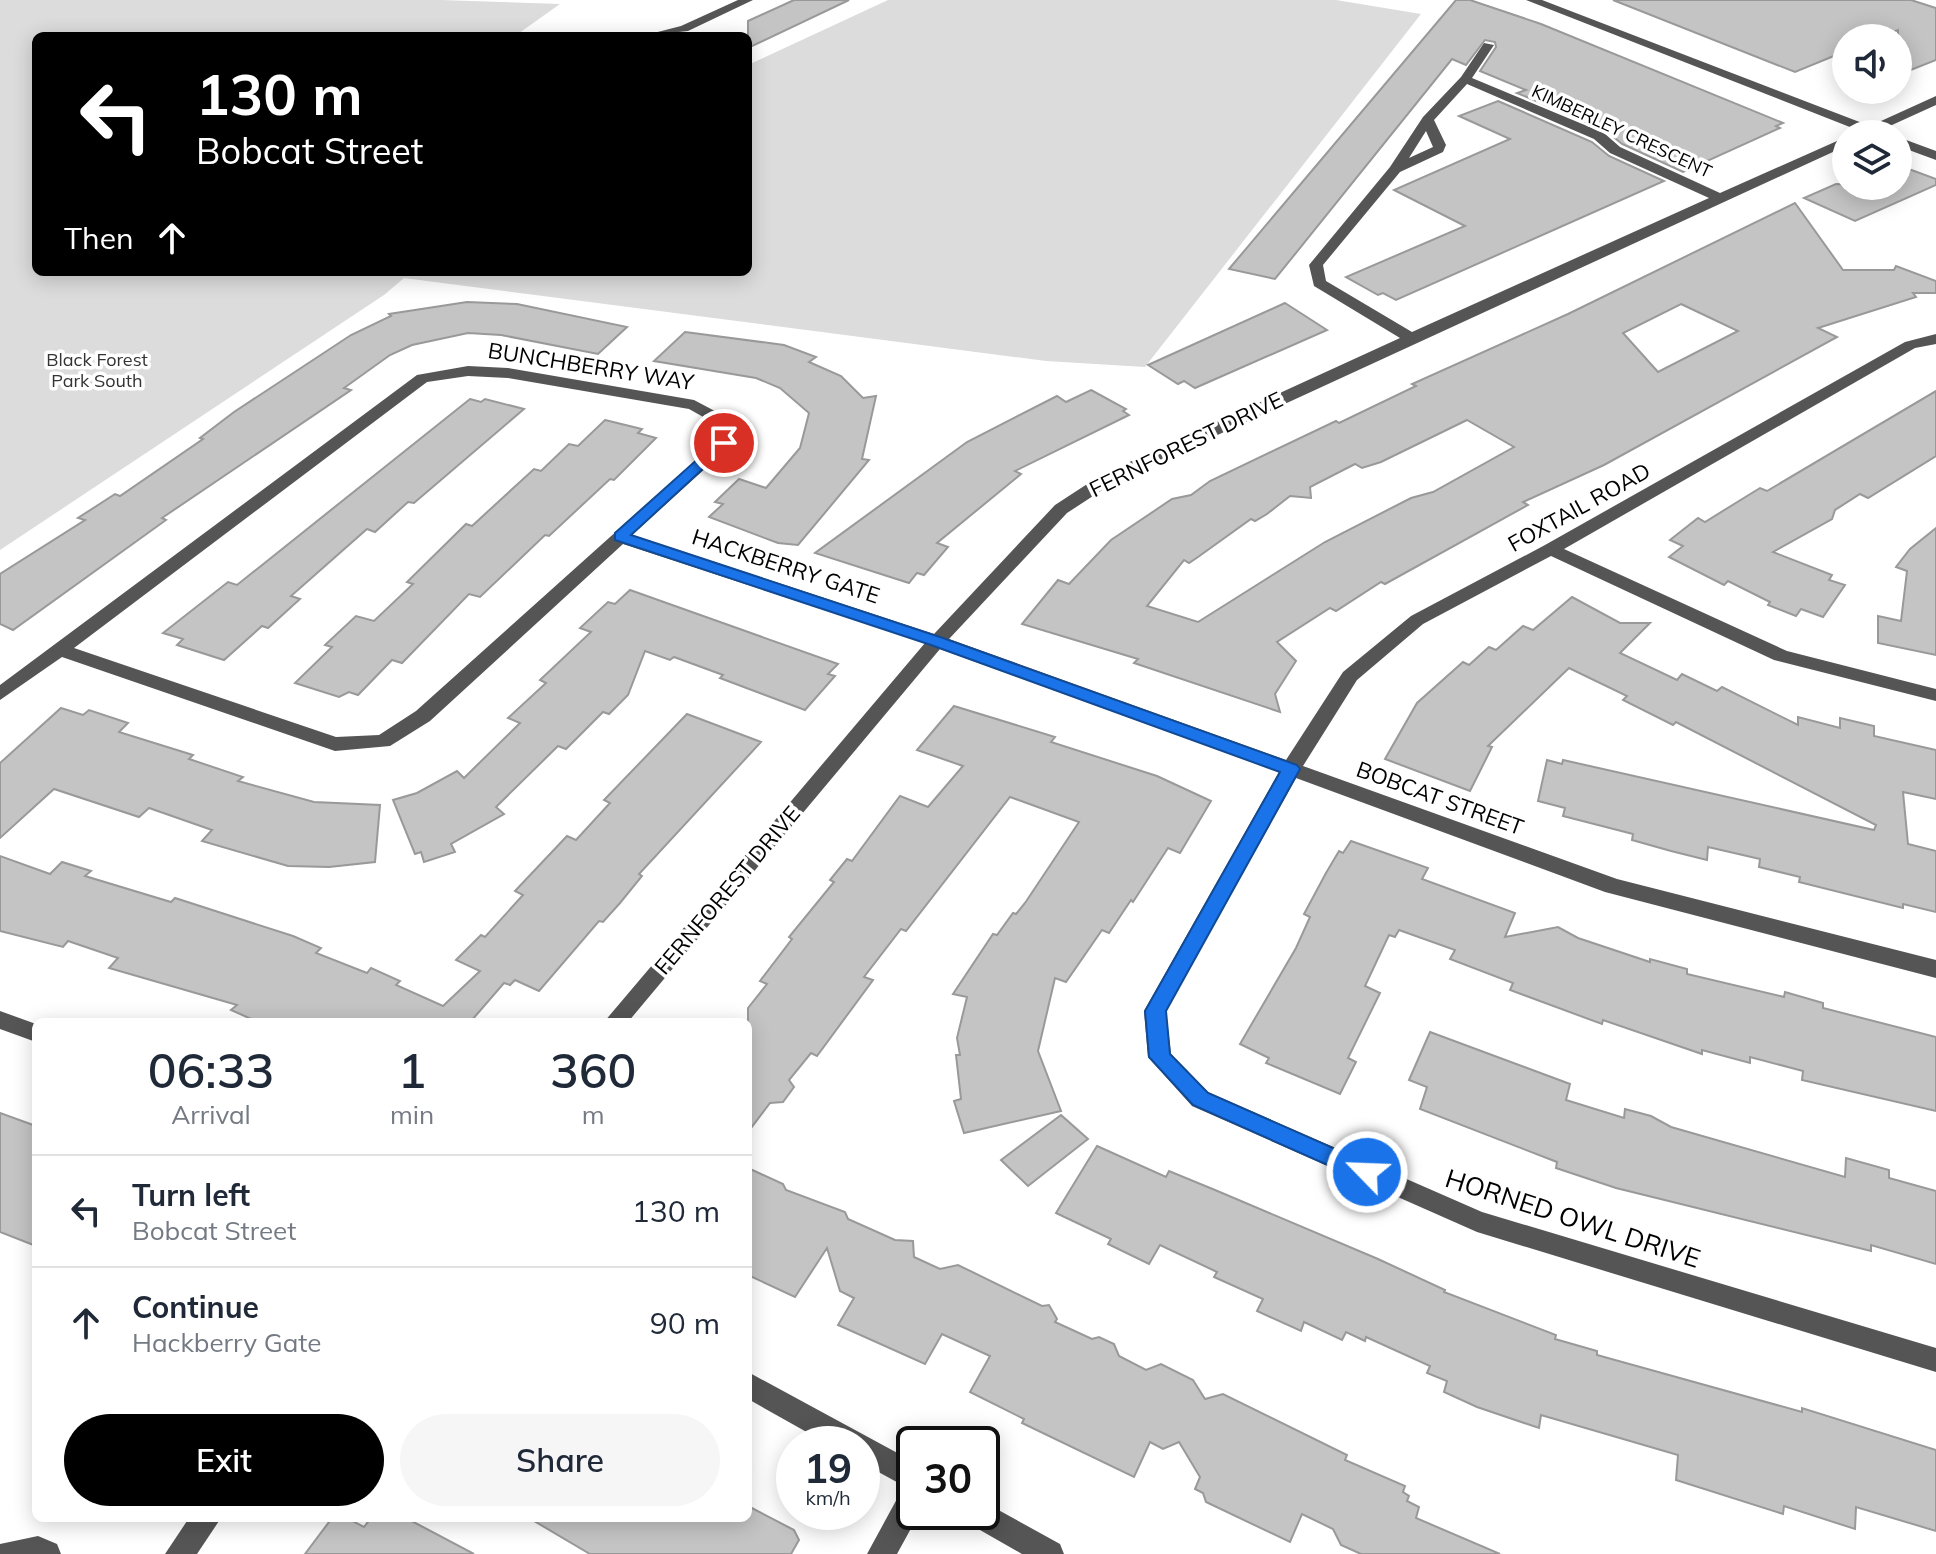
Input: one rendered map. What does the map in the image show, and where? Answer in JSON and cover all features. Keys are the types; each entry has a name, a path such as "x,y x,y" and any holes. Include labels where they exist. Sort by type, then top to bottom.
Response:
{"street":[{"path":"669,32 684,29 747,0"},
{"path":"1532,0 1838,120"},
{"path":"1409,337 1319,283 1316,265 1395,169 1427,120 1465,79 1488,45"},
{"name":"KIMBERLEY CRESCENT","path":"1465,79 1599,136 1615,150 1720,198"},
{"path":"1897,120 1936,100"},
{"path":"1395,169 1438,149 1440,145 1427,120"},
{"name":"FERNFOREST DRIVE","path":"618,1018 937,641 1061,509 1107,479 1409,337 1832,147"},
{"path":"1912,147 1936,156"},
{"name":"FOXTAIL ROAD","path":"1291,769 1350,676 1417,620 1551,549 1910,345 1936,339"},
{"name":"BUNCHBERRY WAY","path":"0,694 422,378 468,371 508,373 694,405 722,421 724,443 423,716 383,741 335,744 60,650"},
{"name":"HACKBERRY GATE","path":"620,537 937,641"},
{"path":"1551,549 1781,656 1936,695"},
{"name":"BOBCAT STREET","path":"937,641 1613,886 1936,969"},
{"name":"HORNED OWL DRIVE","path":"1291,769 1155,1011 1160,1057 1200,1099 1477,1221 1936,1360"},
{"path":"0,1020 32,1032"},
{"path":"752,1387 822,1426"},
{"path":"179,1554 204,1522"},
{"path":"1000,1526 1050,1554"},
{"path":"881,1554 896,1528"},
{"path":"10,1554 38,1550 47,1554"}],"green space":[{"name":"Black Forest Park South","path":"0,0 440,0 560,4 521,32 32,32 32,276 752,276 752,63 888,0 1336,0 1421,14 1145,367 1046,361 404,278 384,295 0,550"}],"building":[{"path":"794,0 849,0 752,46 748,21"},
{"path":"1456,0 1470,0 1541,24 1783,123 1776,126 1780,128 1683,172 1622,144 1605,130 1517,93 1526,90 1480,71 1496,47 1495,42 1485,40 1466,65 1452,59 1275,279 1229,269"},
{"path":"1613,0 1911,0 1936,8 1936,60 1912,69 1912,24 1832,24 1832,57 1795,72"},
{"path":"1498,101 1592,142 1609,156 1664,181 1396,300 1383,293 1378,295 1346,277 1465,226 1394,190 1510,139 1459,116"},
{"path":"1912,170 1936,179 1936,185 1912,196"},
{"path":"1832,186 1832,200 1902,200 1855,221 1804,198"},
{"path":"1795,203 1843,270 1894,270 1896,266 1936,281 1936,293 1913,293 1916,297 1818,328 1837,337 1604,465 1523,502 1528,505 1385,584 1381,582 1336,611 1330,608 1277,642 1296,661 1275,694 1280,712 1134,663 1138,659 1022,624 1058,580 1069,584 1111,540 1172,499 1191,495 1210,481 1416,386 1412,384 1568,314","holes":["1681,304 1738,331 1658,372 1623,333","1467,420 1514,447 1433,492 1411,498 1325,542 1198,622 1147,606 1184,560 1189,563 1290,496 1311,498 1310,487 1355,464 1362,468 1381,462"]},
{"path":"467,302 517,304 627,327 598,354 501,335 468,333 412,345 390,355 344,388 351,390 162,518 166,520 13,630 0,624 0,574 85,520 78,518 115,494 120,496 203,439 200,438 234,412 351,335 391,316 389,314"},
{"path":"1285,303 1327,330 1195,388 1184,381 1178,384 1148,365"},
{"path":"685,332 784,345 816,357 809,362 841,376 863,398 876,396 862,459 869,460 798,545 778,543 709,517 723,504 715,502 739,479 766,488 800,448 809,413 780,388 756,378 654,361"},
{"path":"1091,390 1126,409 1123,411 1129,415 1015,471 1021,474 937,543 948,547 924,575 917,573 909,583 815,553 967,442 1057,396 1066,402"},
{"path":"1936,391 1936,456 1868,498 1860,494 1835,510 1832,519 1773,552 1832,575 1829,580 1845,585 1823,617 1801,609 1796,616 1768,605 1770,602 1728,581 1724,585 1669,557 1683,546 1670,540 1698,518 1705,522 1760,488 1767,491"},
{"path":"470,399 481,402 485,399 524,409 414,503 408,502 375,532 367,529 291,596 300,599 268,628 262,626 224,660 177,645 183,639 163,633 228,582 237,585"},
{"path":"605,420 642,429 638,433 656,438 614,480 610,479 549,536 545,535 480,597 469,594 402,663 392,660 358,695 349,692 339,697 295,683 332,647 325,645 356,616 374,621 413,584 407,582 466,524 472,526 534,469 541,471 569,444 578,446"},
{"path":"1936,528 1936,655 1878,643 1878,616 1901,621 1907,571 1896,567 1910,549"},
{"path":"630,590 838,664 828,674 835,676 805,710 720,678 723,675 674,657 670,660 645,651 628,695 609,714 603,712 566,749 558,746 496,807 504,814 451,844 455,852 424,862 421,852 415,854 393,800 417,793 457,771 464,778 520,723 508,718 546,683 540,680 591,632 580,628 608,602 615,604"},
{"path":"1572,597 1620,623 1650,623 1620,653 1677,680 1682,674 1717,691 1722,687 1798,725 1798,717 1840,728 1840,718 1874,726 1874,736 1936,750 1936,799 1903,792 1908,844 1936,851 1936,912 1903,904 1903,908 1799,882 1800,877 1759,867 1760,859 1708,847 1707,860 1671,851 1632,840 1633,834 1563,816 1565,808 1538,801 1547,760 1562,764 1563,760 1874,830 1876,825 1676,722 1673,725 1623,700 1627,696 1569,668 1488,746 1492,747 1470,791 1385,759 1417,703 1463,662 1469,665 1489,647 1496,650 1523,626 1533,630"},
{"path":"954,706 1055,737 1051,742 1157,776 1211,801 1180,853 1168,848 1109,933 1102,930 1066,982 1055,978 1038,1051 1061,1111 964,1133 954,1101 961,1099 957,1038 967,997 953,994 993,934 997,935 1013,913 1016,914 1025,903 1079,822 1010,797 906,931 901,929 864,977 873,980 817,1056 811,1053 789,1080 794,1087 783,1102 770,1103 752,1127 752,1018 748,1018 748,1008 767,984 760,981 792,939 789,937 834,882 830,880 847,859 852,861 900,796 928,807 963,766 917,750"},
{"path":"61,708 83,715 89,710 128,723 119,732 193,755 189,759 243,777 238,781 314,802 380,805 375,862 329,867 288,866 202,841 212,830 149,808 139,817 54,789 0,838 0,763"},
{"path":"687,714 761,742 639,874 642,876 620,903 603,922 599,921 539,991 515,980 510,985 504,983 474,1018 249,1018 231,1010 237,1005 109,968 118,958 68,941 63,947 0,931 0,856 50,874 62,862 91,871 85,876 171,902 175,898 293,936 321,948 316,953 367,973 371,968 400,981 396,985 443,1006 480,971 456,960 481,935 485,937 523,895 515,891 567,836 576,840 610,803 604,800"},
{"path":"1351,841 1428,868 1422,879 1515,913 1505,937 1558,927 1578,938 1650,962 1650,959 1687,969 1687,974 1784,997 1785,992 1823,1003 1823,1008 1936,1037 1936,1111 1802,1080 1803,1071 1750,1057 1750,1063 1702,1050 1702,1054 1603,1020 1602,1024 1510,990 1513,983 1450,959 1455,950 1399,930 1395,937 1389,935 1365,986 1380,993 1348,1058 1356,1062 1340,1094 1266,1063 1269,1058 1240,1044 1296,948 1310,917 1304,914 1326,873 1339,851 1343,853"},
{"path":"1430,1032 1570,1084 1566,1100 1624,1118 1625,1109 1651,1116 1671,1127 1845,1177 1846,1158 1889,1170 1889,1178 1936,1191 1936,1264 1871,1245 1871,1251 1616,1188 1556,1168 1557,1162 1420,1109 1427,1087 1409,1080"},
{"path":"0,1113 32,1125 32,1244 0,1232"},
{"path":"1061,1115 1088,1139 1028,1186 1001,1160"},
{"path":"1097,1146 1166,1177 1169,1171 1215,1190 1378,1259 1444,1292 1556,1335 1555,1339 1597,1351 1597,1355 1802,1412 1802,1408 1936,1450 1936,1531 1856,1507 1855,1529 1784,1506 1783,1514 1676,1480 1678,1455 1541,1415 1539,1428 1477,1407 1444,1392 1447,1381 1427,1373 1430,1366 1366,1337 1365,1341 1346,1332 1342,1340 1304,1322 1301,1331 1257,1311 1263,1299 1214,1277 1217,1272 1160,1245 1149,1264 1108,1244 1111,1239 1056,1213"},
{"path":"752,1170 783,1184 786,1190 845,1212 848,1219 895,1240 913,1241 914,1257 940,1269 958,1265 1042,1306 1049,1305 1057,1319 1055,1322 1092,1339 1099,1337 1114,1344 1119,1356 1146,1370 1161,1364 1193,1380 1205,1399 1223,1394 1347,1455 1345,1460 1405,1486 1403,1492 1409,1496 1407,1501 1419,1507 1416,1518 1500,1554 1361,1554 1341,1545 1333,1529 1302,1514 1290,1542 1206,1502 1203,1493 1195,1489 1200,1477 1179,1442 1163,1449 1150,1442 1134,1477 1022,1423 1024,1419 970,1392 990,1356 942,1334 925,1364 838,1325 854,1298 840,1291 827,1248 795,1297 752,1277"},
{"path":"752,1508 776,1521 776,1530 794,1530 799,1540 791,1554 590,1554 536,1522 752,1522"},
{"path":"329,1522 355,1522 364,1527 368,1522 414,1522 474,1554 305,1554"}],"route":[{"path":"724,443 620,537 937,641 1291,769 1155,1011 1160,1057 1200,1099 1367,1172"}]}
